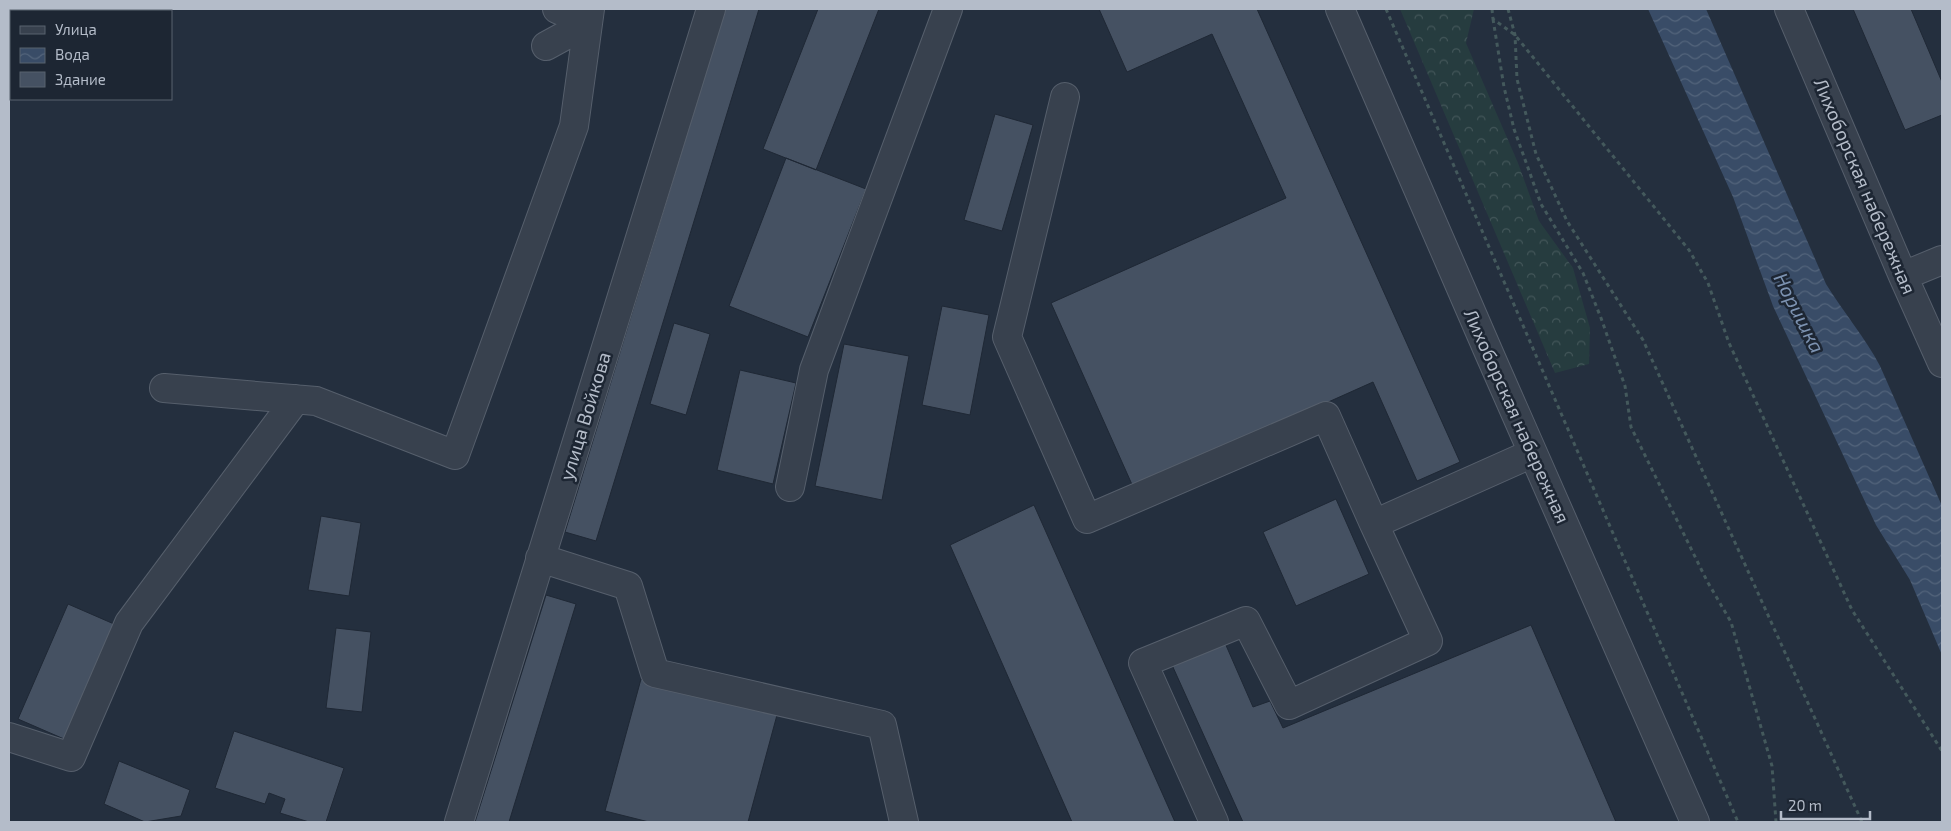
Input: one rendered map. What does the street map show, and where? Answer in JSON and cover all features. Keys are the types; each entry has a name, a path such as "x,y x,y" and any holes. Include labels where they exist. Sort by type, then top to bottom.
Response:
{"street":[{"path":"556,9 589,16"},
{"name":"улица Войкова","path":"458,822 711,9"},
{"path":"790,487 814,370 948,9"},
{"name":"Лихоборская набережная","path":"1340,9 1695,822"},
{"name":"Лихоборская набережная","path":"1789,9 1942,364"},
{"path":"546,46 589,16"},
{"path":"164,388 316,401 455,455 574,126 589,16"},
{"path":"1065,96 1007,336 1087,519 1326,416 1428,641 1289,705 1246,621 1143,663 1214,822"},
{"path":"1903,276 1942,260"},
{"path":"9,737 70,757 130,623 296,399"},
{"path":"1374,524 1533,453"},
{"path":"540,558 628,586 655,673 882,725 904,822"}],"path":[{"path":"1386,9 1738,822"},
{"path":"1492,9 1504,87 1514,129 1541,204 1582,273 1601,318 1625,386 1631,427 1707,581 1731,622 1772,766 1776,822"},
{"path":"1508,9 1515,35 1517,79 1536,154 1567,221 1643,340 1862,822"},
{"path":"1493,19 1515,35 1689,250 1708,283 1729,343 1852,610 1942,751"}],"green space":[{"path":"1400,9 1474,9 1466,43 1518,163 1539,221 1573,268 1590,328 1589,364 1555,373"}],"water":[{"name":"Норишка","path":"1648,9 1706,9 1826,284 1868,345 1880,366 1942,506 1942,655 1910,580 1876,525 1773,306 1733,197"}],"building":[{"path":"725,9 759,9 596,541 565,532"},
{"path":"818,9 879,9 816,170 763,149"},
{"path":"1099,9 1257,9 1460,462 1417,481 1373,382 1134,489 1051,303 1286,198 1212,34 1127,72"},
{"path":"1853,9 1911,9 1942,82 1942,115 1905,130"},
{"path":"995,114 1033,125 1002,231 964,220"},
{"path":"786,158 866,189 808,337 729,306"},
{"path":"942,306 989,315 970,415 922,405"},
{"path":"674,323 710,334 686,415 650,404"},
{"path":"844,344 909,356 882,500 815,486"},
{"path":"740,370 796,383 773,484 717,470"},
{"path":"1336,499 1369,574 1296,606 1263,532"},
{"path":"1034,505 1175,822 1072,822 950,545"},
{"path":"321,516 361,523 349,596 308,590"},
{"path":"546,595 576,604 509,822 475,822"},
{"path":"68,604 114,624 64,739 18,719"},
{"path":"1531,625 1616,822 1243,822 1172,665 1225,643 1253,707 1270,701 1283,728"},
{"path":"336,628 371,632 362,712 326,708"},
{"path":"641,679 777,715 748,822 649,822 605,811"},
{"path":"234,731 344,768 326,822 309,822 280,813 285,799 269,793 265,804 215,788"},
{"path":"119,761 190,790 181,816 145,822 104,804"}]}
